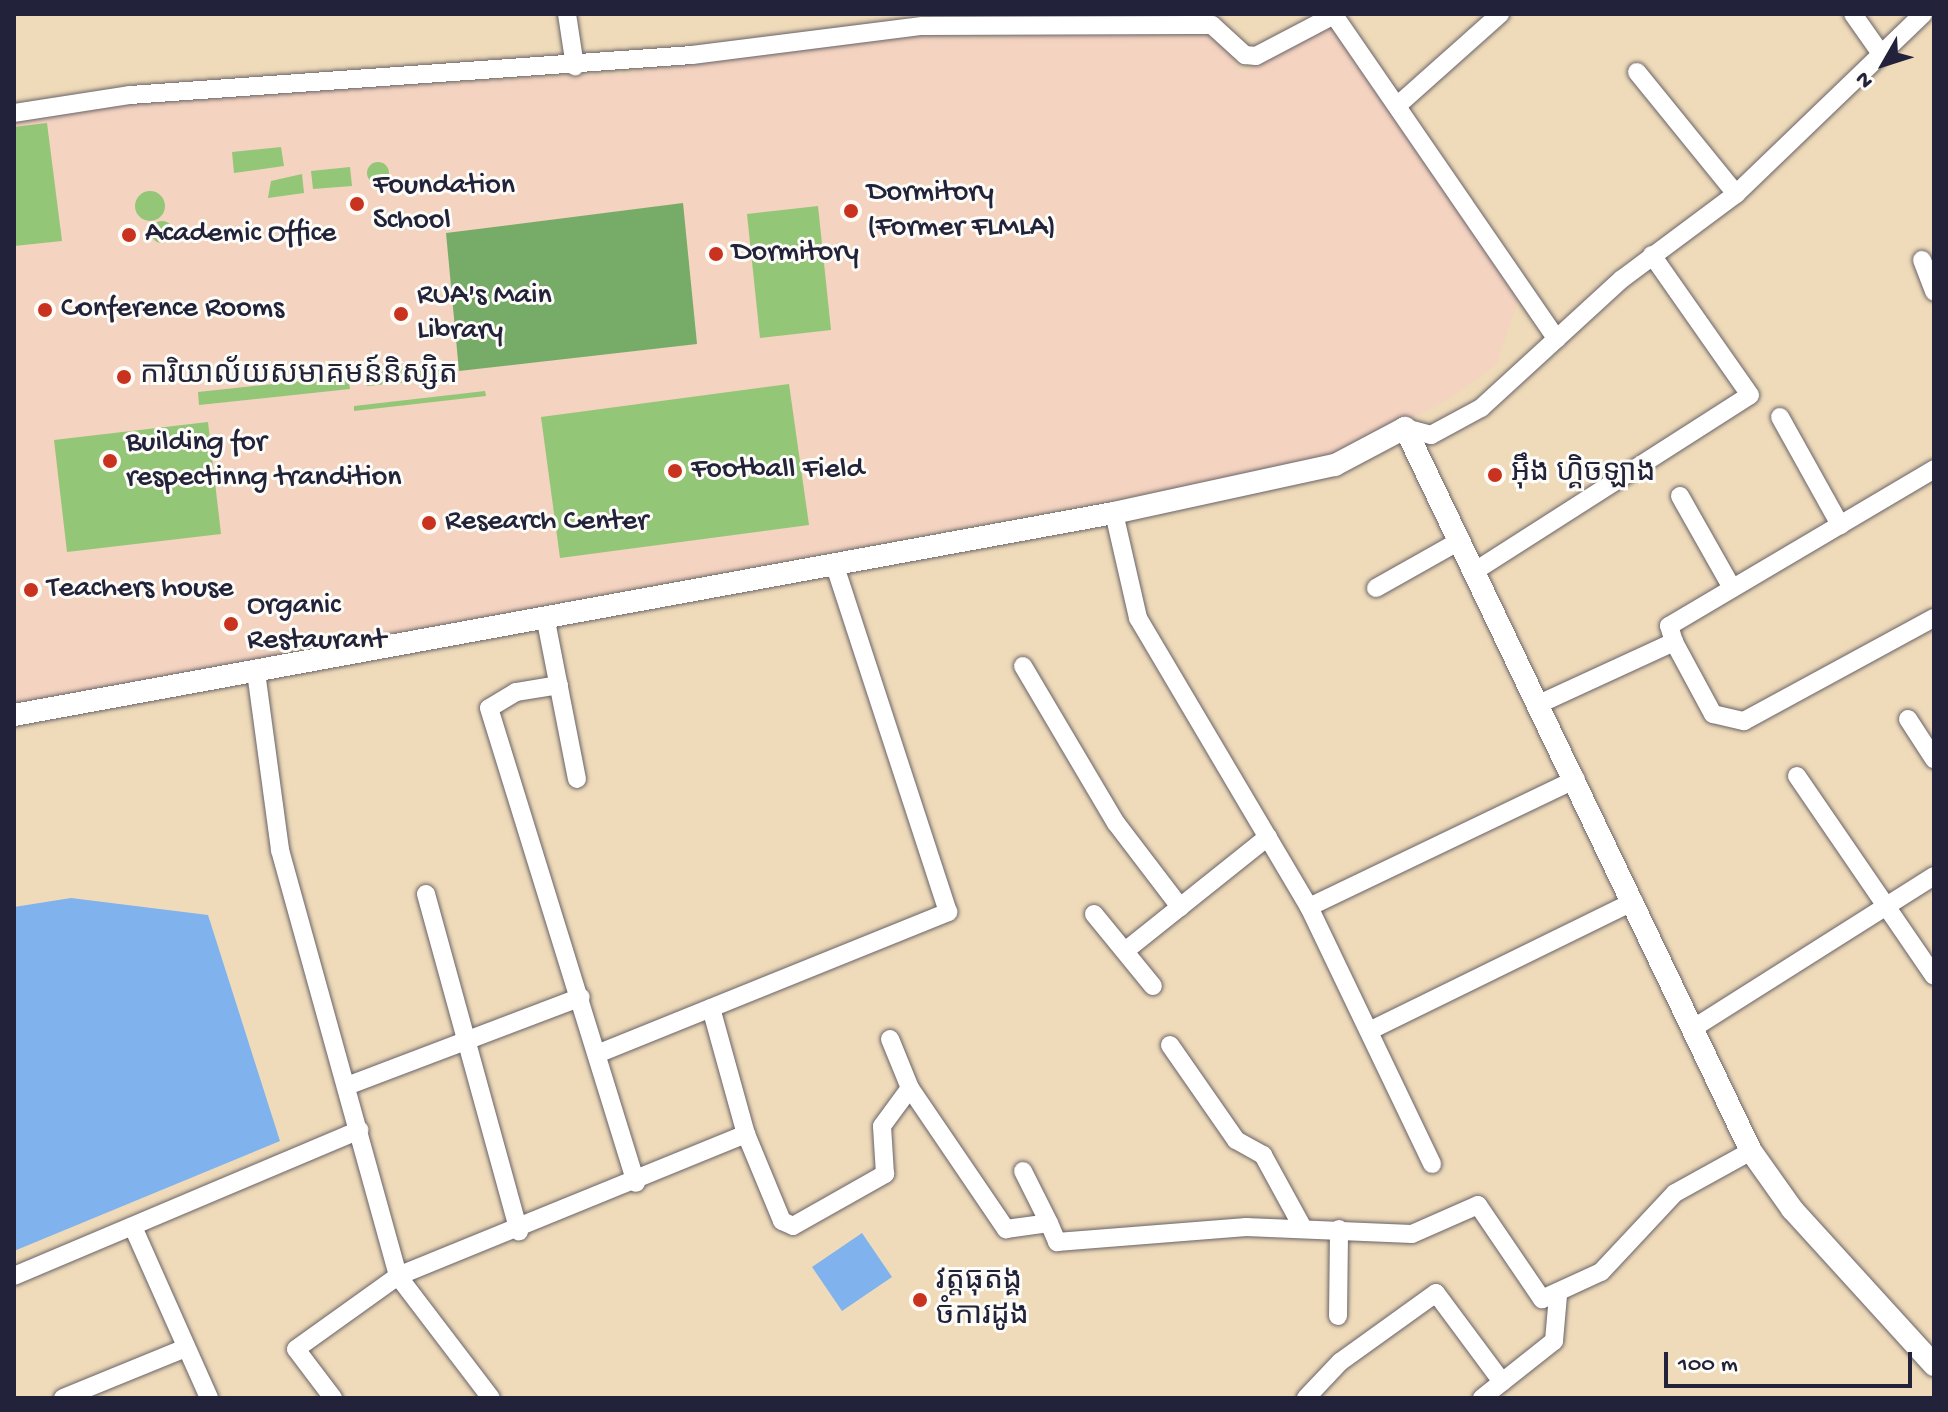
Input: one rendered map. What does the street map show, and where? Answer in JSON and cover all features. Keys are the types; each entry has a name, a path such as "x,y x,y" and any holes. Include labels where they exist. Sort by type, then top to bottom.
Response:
{"street":[{"path":"567,14 575,66"},
{"path":"1398,105 1500,14"},
{"path":"1853,14 1879,51"},
{"path":"14,715 1114,513 1335,465 1405,428 1431,435 1455,428 1652,255 1736,194 1841,100 1879,51 1925,14 1934,25"},
{"path":"14,113 130,95 575,66 774,40 967,21 1210,20 1245,55 1256,56 1334,15 1557,339"},
{"path":"1637,72 1736,194"},
{"path":"1475,571 1750,395 1652,255"},
{"path":"1922,260 1934,292"},
{"path":"1780,417 1840,525"},
{"path":"1405,428 1456,543 1475,571 1576,779 1751,1151 1792,1209 1934,1365"},
{"path":"1934,469 1669,626 1674,642 1713,714 1744,721 1934,618"},
{"path":"1680,496 1732,588"},
{"path":"1114,513 1138,618 1309,907 1432,1164"},
{"path":"1376,588 1456,543"},
{"path":"597,1054 948,912 834,564"},
{"path":"545,616 577,779"},
{"path":"1539,704 1674,642"},
{"path":"1023,666 1116,823 1180,907"},
{"path":"256,672 280,850 398,1276 491,1398"},
{"path":"559,685 516,692 489,708 581,997 636,1183"},
{"path":"1908,719 1934,759"},
{"path":"1797,776 1934,976"},
{"path":"1309,907 1576,779"},
{"path":"1125,951 1268,837"},
{"path":"1692,1029 1889,911 1934,876"},
{"path":"426,894 519,1231"},
{"path":"1369,1031 1634,901"},
{"path":"1094,914 1153,986"},
{"path":"347,1086 468,1044 581,997"},
{"path":"711,1008 746,1134 782,1221 804,1225 885,1174 882,1126 910,1088"},
{"path":"890,1039 910,1088 1006,1229 1049,1223"},
{"path":"1170,1045 1236,1140 1263,1155 1303,1228"},
{"path":"14,1276 359,1130"},
{"path":"333,1398 296,1349 398,1276 519,1231 746,1134"},
{"path":"1023,1171 1057,1242 1303,1228 1412,1234 1478,1205 1534,1295 1558,1295 1601,1272 1675,1193 1751,1151"},
{"path":"133,1227 183,1349 209,1398"},
{"path":"1338,1316 1339,1229"},
{"path":"1306,1398 1340,1362 1436,1293 1502,1382"},
{"path":"1482,1398 1554,1341 1558,1295"},
{"path":"63,1398 183,1349"}],"shaded area":[{"path":"1336,21 1521,292 1496,365 1450,398 1331,459 14,703 14,118 207,94 623,74 708,56 919,33 974,38 1212,32 1243,73"}],"green space":[{"path":"47,123 62,241 14,246 14,127"},
{"path":"281,147 284,166 234,173 232,152"},
{"path":"378,162 386,165 389,173 386,181 378,184 370,181 367,173 370,165"},
{"path":"350,167 352,186 313,189 311,171"},
{"path":"302,174 304,193 268,198 271,181"},
{"path":"150,191 156,192 164,200 164,212 156,220 150,221 144,220 136,212 135,206 136,200 144,192"},
{"path":"683,203 697,344 459,371 446,233"},
{"path":"818,206 831,330 760,338 747,214"},
{"path":"162,221 170,224 173,232 170,240 162,243 154,240 151,232 154,224"},
{"path":"439,365 440,379 367,386 366,373"},
{"path":"348,376 350,389 199,405 198,392"},
{"name":"Football Field","path":"789,384 809,525 560,558 541,417"},
{"path":"485,391 486,396 354,411 354,406"},
{"path":"208,422 221,534 67,552 54,440"}],"water":[{"path":"71,898 208,915 280,1141 14,1251 14,907"},
{"path":"862,1233 892,1277 842,1311 812,1267"}],"place":[{"name":"Foundation School","path":"357,204"},
{"name":"Dormitory (Former FLMLA)","path":"851,211"},
{"name":"Academic Office","path":"129,235"},
{"name":"Dormitory","path":"716,254"},
{"name":"Conference Rooms","path":"45,310"},
{"name":"RUA's Main Library","path":"401,314"},
{"name":"ការិយាល័យសមាគមន៍និស្សិត","path":"124,377"},
{"name":"Building for respectinng trandition","path":"110,461"},
{"name":"Football Field","path":"675,471"},
{"name":"អ៊ឹង ហ្គិចឡាង","path":"1495,475"},
{"name":"Research Center","path":"429,523"},
{"name":"Teachers house","path":"31,590"},
{"name":"Organic Restaurant","path":"231,624"},
{"name":"វត្តធុតង្គ ចំការដូង","path":"920,1300"}]}
